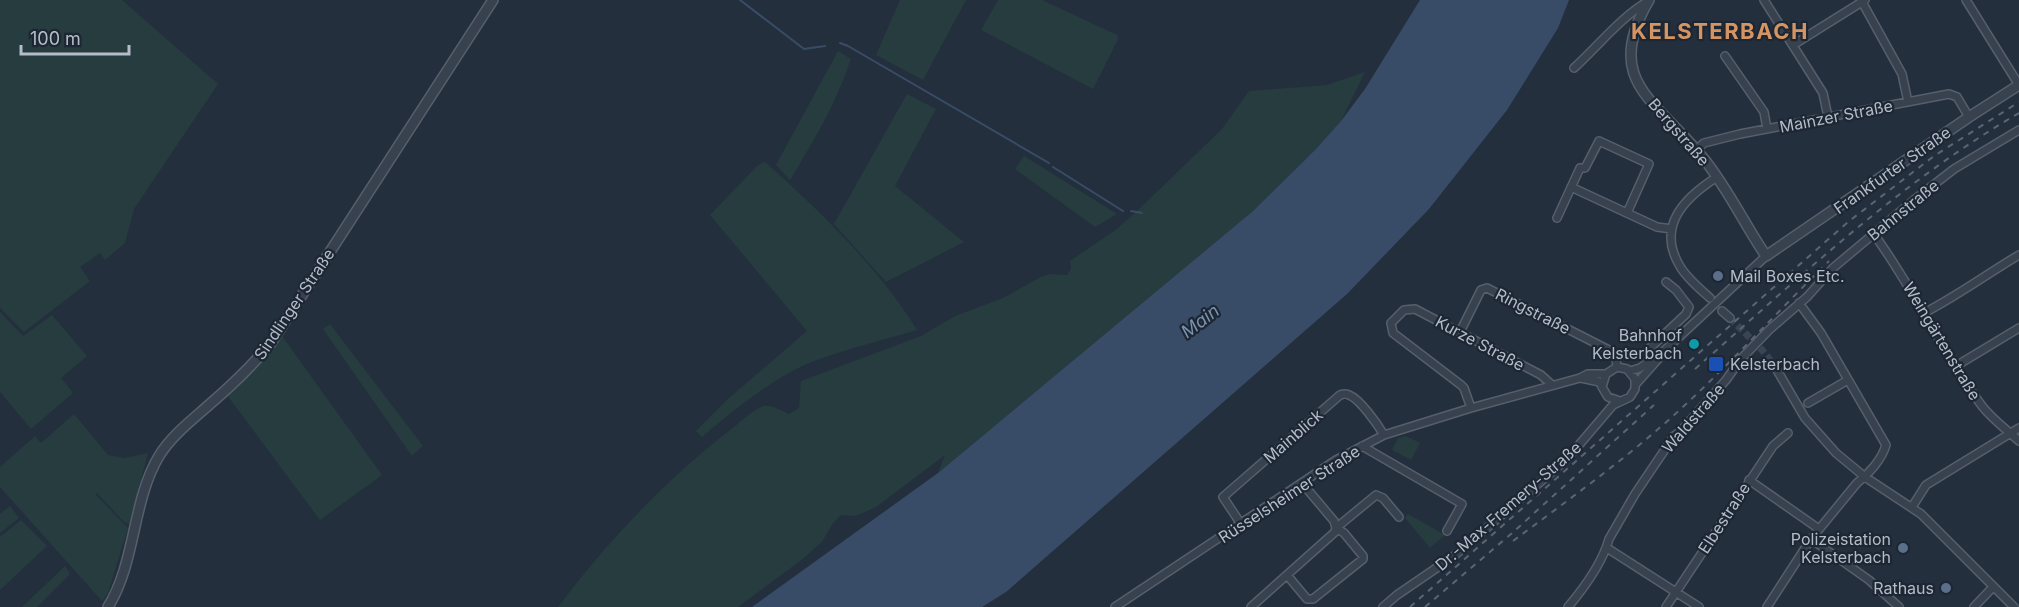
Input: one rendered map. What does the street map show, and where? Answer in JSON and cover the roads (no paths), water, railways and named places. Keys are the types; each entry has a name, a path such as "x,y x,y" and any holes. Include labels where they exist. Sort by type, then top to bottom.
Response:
{"street":[{"name":"Sindlinger Straße","path":"108,607 121,582 146,490 159,455 180,431 250,367 271,342 493,0"},
{"path":"1764,0 1823,93 1828,117"},
{"path":"1966,0 2019,85"},
{"path":"1574,68 1633,10 1648,1"},
{"name":"Bergstraße","path":"1648,1 1631,39 1629,58 1632,70 1639,84 1657,108 1696,150 1717,177 1766,256"},
{"path":"1793,45 1863,1 1902,74 1908,102"},
{"path":"1725,56 1764,112 1767,129"},
{"name":"Frankfurter Straße","path":"1766,256 2019,85"},
{"name":"Mainzer Straße","path":"1696,150 1704,143 1767,129 1954,95 1969,117"},
{"name":"Bahnstraße","path":"1799,303 1833,268 1873,233 1954,169 2019,130"},
{"path":"1557,218 1580,168 1585,168 1599,141 1647,162 1648,167 1627,213"},
{"path":"1710,298 1689,278 1677,261 1672,244 1672,229 1677,212 1686,200 1717,177"},
{"path":"1571,187 1657,227 1672,229"},
{"name":"Weingärtenstraße","path":"1873,233 1895,263 1956,366 1984,408 2019,441"},
{"path":"1924,313 1959,294 1967,286 2019,255"},
{"path":"1580,378 1600,382 1608,397 1620,401 1630,397 1636,384 1665,350 1766,256"},
{"path":"1650,360 1649,349 1686,314 1689,307 1676,290 1666,282"},
{"name":"Ringstraße","path":"1460,332 1481,290 1487,288 1609,350 1616,358 1617,367"},
{"path":"1767,607 1811,539 1857,483 1865,477 1883,453 1886,445 1821,333 1799,303"},
{"name":"Waldstraße","path":"1568,607 1607,548 1609,540 1635,494 1674,436 1694,417 1741,359 1799,303"},
{"name":"Kurze Straße","path":"1471,408 1461,385 1393,333 1390,328 1391,323 1404,309 1415,309 1460,332 1541,375 1552,386"},
{"path":"1722,311 1730,318"},
{"path":"1956,366 2019,328"},
{"path":"1602,387 1606,374 1617,367 1629,371 1640,368 1665,350"},
{"path":"1774,365 1796,405 1812,426 1849,465 1912,507 2014,607"},
{"path":"1629,371 1636,384"},
{"name":"Rüsselsheimer Straße","path":"1115,607 1336,460 1384,435 1588,374 1606,374"},
{"path":"1808,403 1848,380"},
{"name":"Mainblick","path":"1241,524 1223,497 1340,395 1348,394 1353,397 1384,435"},
{"name":"Dr.-Max-Fremery-Straße","path":"1598,420 1608,397"},
{"name":"Dr.-Max-Fremery-Straße","path":"1383,607 1397,595 1444,565 1567,459 1598,420 1620,401"},
{"path":"1912,507 1926,485 2019,428"},
{"name":"Elbestraße","path":"1666,607 1749,480 1773,446 1788,433"},
{"path":"1362,446 1462,504 1447,531"},
{"path":"1749,480 1819,529"},
{"path":"1251,607 1334,535 1336,528 1334,521 1302,483"},
{"path":"1336,528 1376,495 1383,498 1400,517"},
{"path":"1287,575 1307,598 1313,600 1363,559 1344,533 1336,528"},
{"path":"1811,539 1869,580 1899,607"},
{"path":"1607,548 1699,607"},
{"path":"1974,607 1993,587"}],"water":[{"name":"Main","path":"1420,0 1569,0 1558,28 1507,110 1429,209 1347,294 1006,592 982,607 752,607 938,473 1253,211 1341,121 1365,89"}],"waterway":[{"path":"740,0 804,49 825,46"},
{"path":"840,43 1049,163"},
{"path":"1053,167 1123,211"},
{"path":"1131,211 1142,213"}],"tunnel":[{"path":"1730,318 1774,365"}],"railway":[{"path":"1410,607 1848,222 1934,156 2019,102"},
{"path":"1695,369 1812,266 1891,201 1975,140 2019,113"},
{"path":"1513,541 1646,440 1727,364 1829,261"},
{"path":"1425,607 1511,534 1654,405"}],"place":[{"name":"Mail Boxes Etc.","path":"1718,276"},
{"name":"Bahnhof Kelsterbach","path":"1694,344"},
{"name":"Kelsterbach","path":"1716,364"},
{"name":"Polizeistation Kelsterbach","path":"1903,548"},
{"name":"Rathaus","path":"1946,588"}],"district":[{"name":"KELSTERBACH","path":"1720,31"}]}
